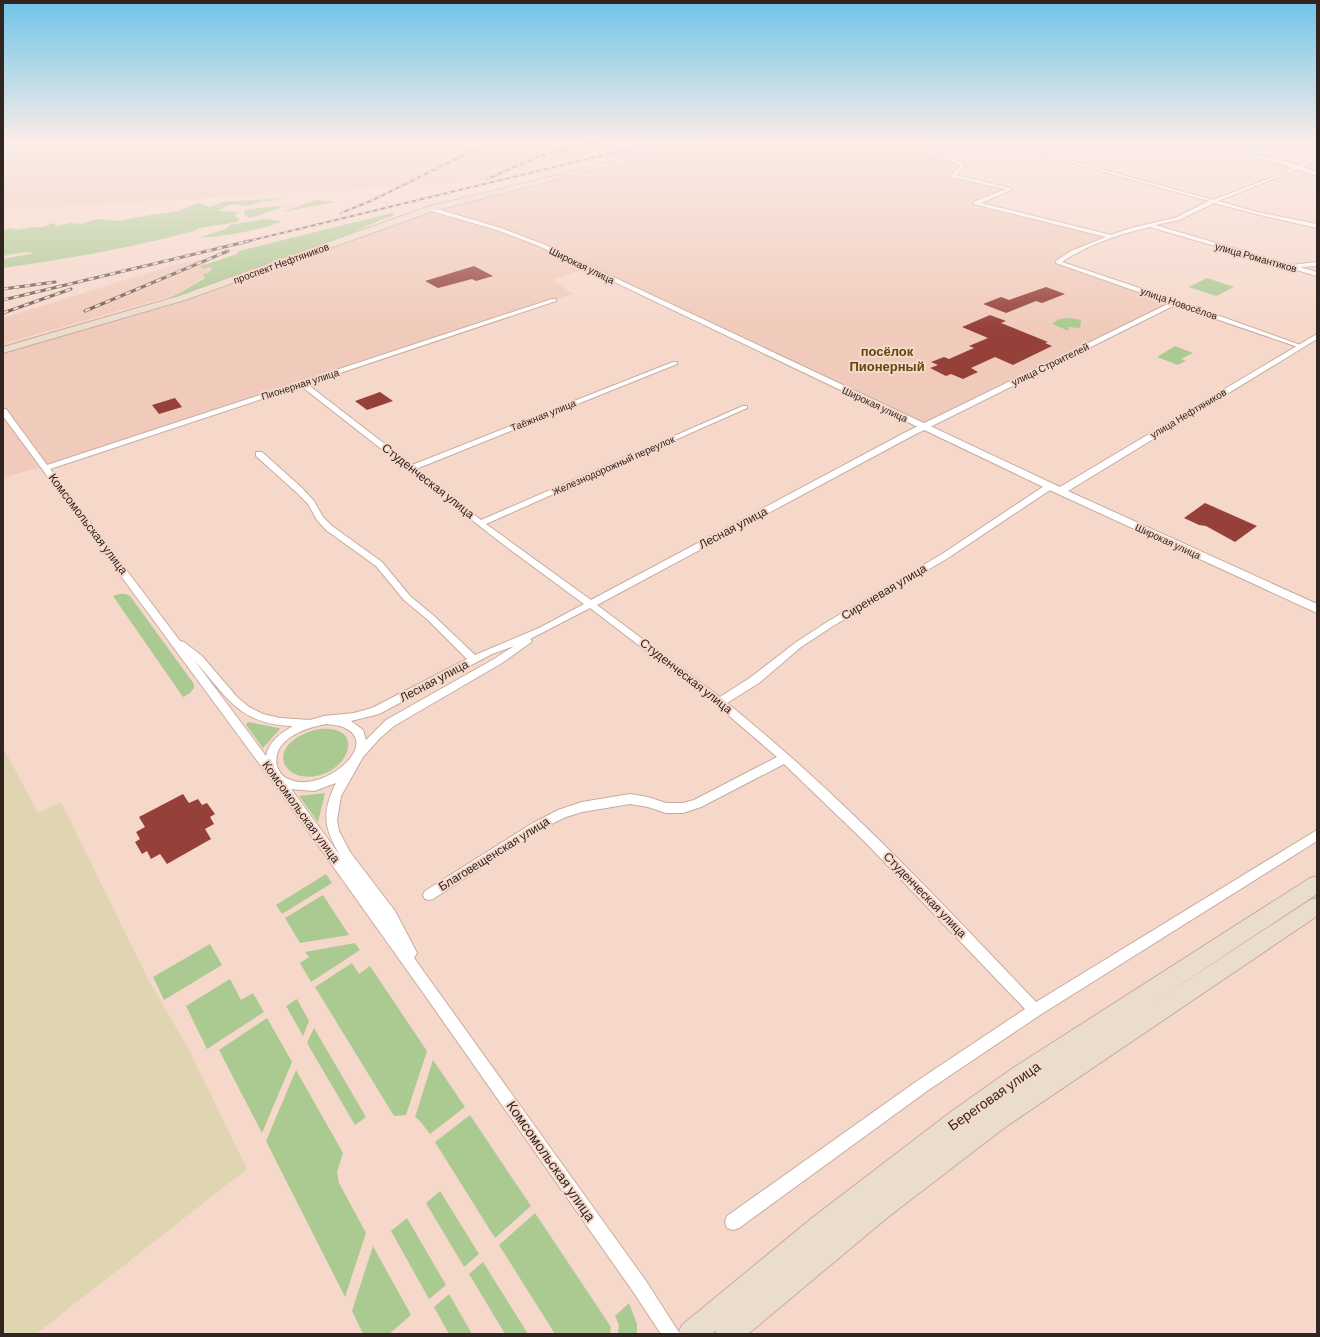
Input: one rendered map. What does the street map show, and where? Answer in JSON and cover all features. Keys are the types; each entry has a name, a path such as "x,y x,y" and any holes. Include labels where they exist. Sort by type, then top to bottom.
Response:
{"main road":[{"name":"проспект Нефтяников","path":"3,350 182,298 430,209 448,204"},
{"name":"Береговая улица","path":"691,1334 821,1227 960,1119 1027,1072 1317,884"},
{"name":"Береговая улица","path":"728,1334 834,1246 972,1139 1042,1088 1317,906"}],"street":[{"path":"979,204 1110,236 1177,219 1206,204"},
{"path":"1225,204 1266,216 1317,226"},
{"name":"Широкая улица","path":"430,209 499,229 534,243 1055,488 1317,609"},
{"name":"улица Романтиков","path":"1149,226 1317,274"},
{"name":"улица Новосёлов","path":"1110,236 1073,252 1058,262 1300,346"},
{"path":"1291,267 1300,264 1317,264"},
{"name":"Пионерная улица","path":"46,468 554,300"},
{"name":"улица Строителей","path":"923,426 1176,302"},
{"name":"улица Нефтяников","path":"1055,488 1317,336"},
{"name":"Таёжная улица","path":"412,468 675,363"},
{"name":"Студенческая улица","path":"301,384 412,468 532,562 592,604 720,702 820,789 884,852 1035,1010"},
{"name":"Железнодорожный переулок","path":"481,523 745,407"},
{"name":"Комсомольская улица","path":"3,411 275,775 429,988 640,1287 671,1334"},
{"name":"Лесная улица","path":"323,720 354,717 375,711 489,652 542,630 923,426"},
{"path":"259,454 299,490 329,528 379,564 396,587 440,626 474,660"},
{"name":"Сиреневая улица","path":"720,702 755,680 798,645 830,624 1055,488"},
{"name":"Лесная улица","path":"357,759 376,734 390,723 498,661 542,630"},
{"name":"Комсомольская улица","path":"172,637 201,660 230,697 248,713 273,721 294,722 323,720"},
{"path":"323,720 343,722 356,731 361,742 357,759 341,775 318,785 297,786 286,783 275,775 271,765 272,756 280,741 296,728 323,720"},
{"name":"Благовещенская улица","path":"429,895 537,826 562,813 582,807 630,800 648,802 666,808 690,806 697,804 785,758"},
{"name":"Комсомольская улица","path":"357,759 335,796 331,811 332,828 340,846 391,917 429,988"},
{"path":"733,1222 922,1086 1035,1010 1317,835"}],"shaded area":[{"path":"3,204 99,204 3,210"},
{"path":"450,204 986,204 1110,237 1058,262 1176,302 923,426 587,268 553,280 573,294 46,468 29,470 3,478 3,350 96,325"},
{"path":"199,260 218,268 177,294 3,344 3,318 170,266"}],"green space":[{"path":"194,204 202,204 211,207 217,204 232,204 219,211 239,212 234,214 239,220 238,222 199,228 194,231 122,248 3,268 3,259 35,253 25,252 3,256 3,230 11,228 17,230 44,227 52,223 57,226 70,223 80,224 99,219 119,221 179,211"},
{"path":"236,204 252,204 247,206"},
{"path":"303,204 322,204 282,212"},
{"path":"275,206 283,207 251,218 244,215 245,210"},
{"path":"392,213 395,215 345,236 183,295 170,297 205,278 203,275 211,271 212,267 202,269 201,266 237,254 239,251"},
{"path":"264,219 281,221 267,227 216,236 201,237 226,229 230,225"},
{"path":"1207,278 1234,287 1216,296 1189,287"},
{"path":"1068,318 1081,320 1080,328 1068,327 1069,331 1052,324 1059,319"},
{"path":"1175,346 1193,353 1181,359 1186,361 1178,365 1157,357"},
{"path":"119,594 130,596 194,684 194,688 190,693 183,697 113,596"},
{"path":"248,722 280,729 263,748 246,725"},
{"path":"320,729 336,730 345,736 348,744 346,754 339,764 329,771 316,776 301,776 293,773 284,763 283,756 285,750 289,744 300,736 307,732"},
{"path":"325,793 318,822 299,796"},
{"path":"326,874 332,883 282,914 276,905"},
{"path":"323,895 349,935 300,943 285,918"},
{"path":"355,943 360,950 311,982 300,963 309,957 305,952"},
{"path":"210,944 222,965 164,1000 153,977"},
{"path":"352,963 359,974 370,966 427,1051 406,1115 394,1116 315,987"},
{"path":"230,979 241,1000 253,993 264,1012 207,1049 186,1006"},
{"path":"297,999 309,1021 303,1036 286,1006"},
{"path":"267,1018 292,1062 262,1133 219,1050"},
{"path":"314,1028 366,1117 355,1125 307,1043"},
{"path":"433,1060 465,1107 430,1134 415,1117"},
{"path":"296,1070 343,1153 337,1172 339,1183 366,1233 345,1297 266,1141"},
{"path":"470,1115 531,1206 495,1238 435,1142"},
{"path":"440,1191 479,1254 464,1267 426,1203"},
{"path":"535,1213 611,1327 610,1334 555,1334 499,1245"},
{"path":"407,1218 446,1285 429,1299 391,1231"},
{"path":"373,1246 411,1315 389,1334 363,1334 352,1311"},
{"path":"483,1262 528,1334 505,1334 469,1274"},
{"path":"449,1294 472,1334 449,1334 434,1307"},
{"path":"629,1303 637,1324 637,1334 618,1334 619,1325 615,1316"}],"sand":[{"path":"3,747 38,813 61,802 148,979 189,1050 247,1169 36,1334 3,1334"}],"building":[{"path":"474,266 493,276 476,281 472,279 438,288 425,281"},
{"path":"1046,287 1065,294 1042,303 1036,301 1006,313 983,304 1001,297 1009,300"},
{"path":"990,315 1006,321 1001,323 1048,342 1045,343 1052,346 1013,365 995,357 971,368 978,372 963,379 951,374 946,376 930,368 938,365 931,362 944,357 949,359 974,348 969,346 988,338 962,327"},
{"path":"380,392 393,401 367,410 355,401"},
{"path":"175,398 182,407 159,414 152,405"},
{"path":"1205,503 1257,526 1235,542 1206,526 1199,525 1184,518"},
{"path":"183,794 189,803 198,799 202,805 207,803 215,814 210,817 214,824 205,829 211,839 167,864 160,854 151,859 147,851 142,854 135,842 140,839 136,832 145,827 139,817"}],"railway":[{"path":"341,213 362,204"},
{"path":"245,242 400,204"},
{"path":"3,300 249,241"},
{"path":"85,311 228,251"},
{"path":"3,289 55,282"},
{"path":"3,313 71,289"}],"district":[{"name":"посёлок Пионерный","path":"887,358"}]}
